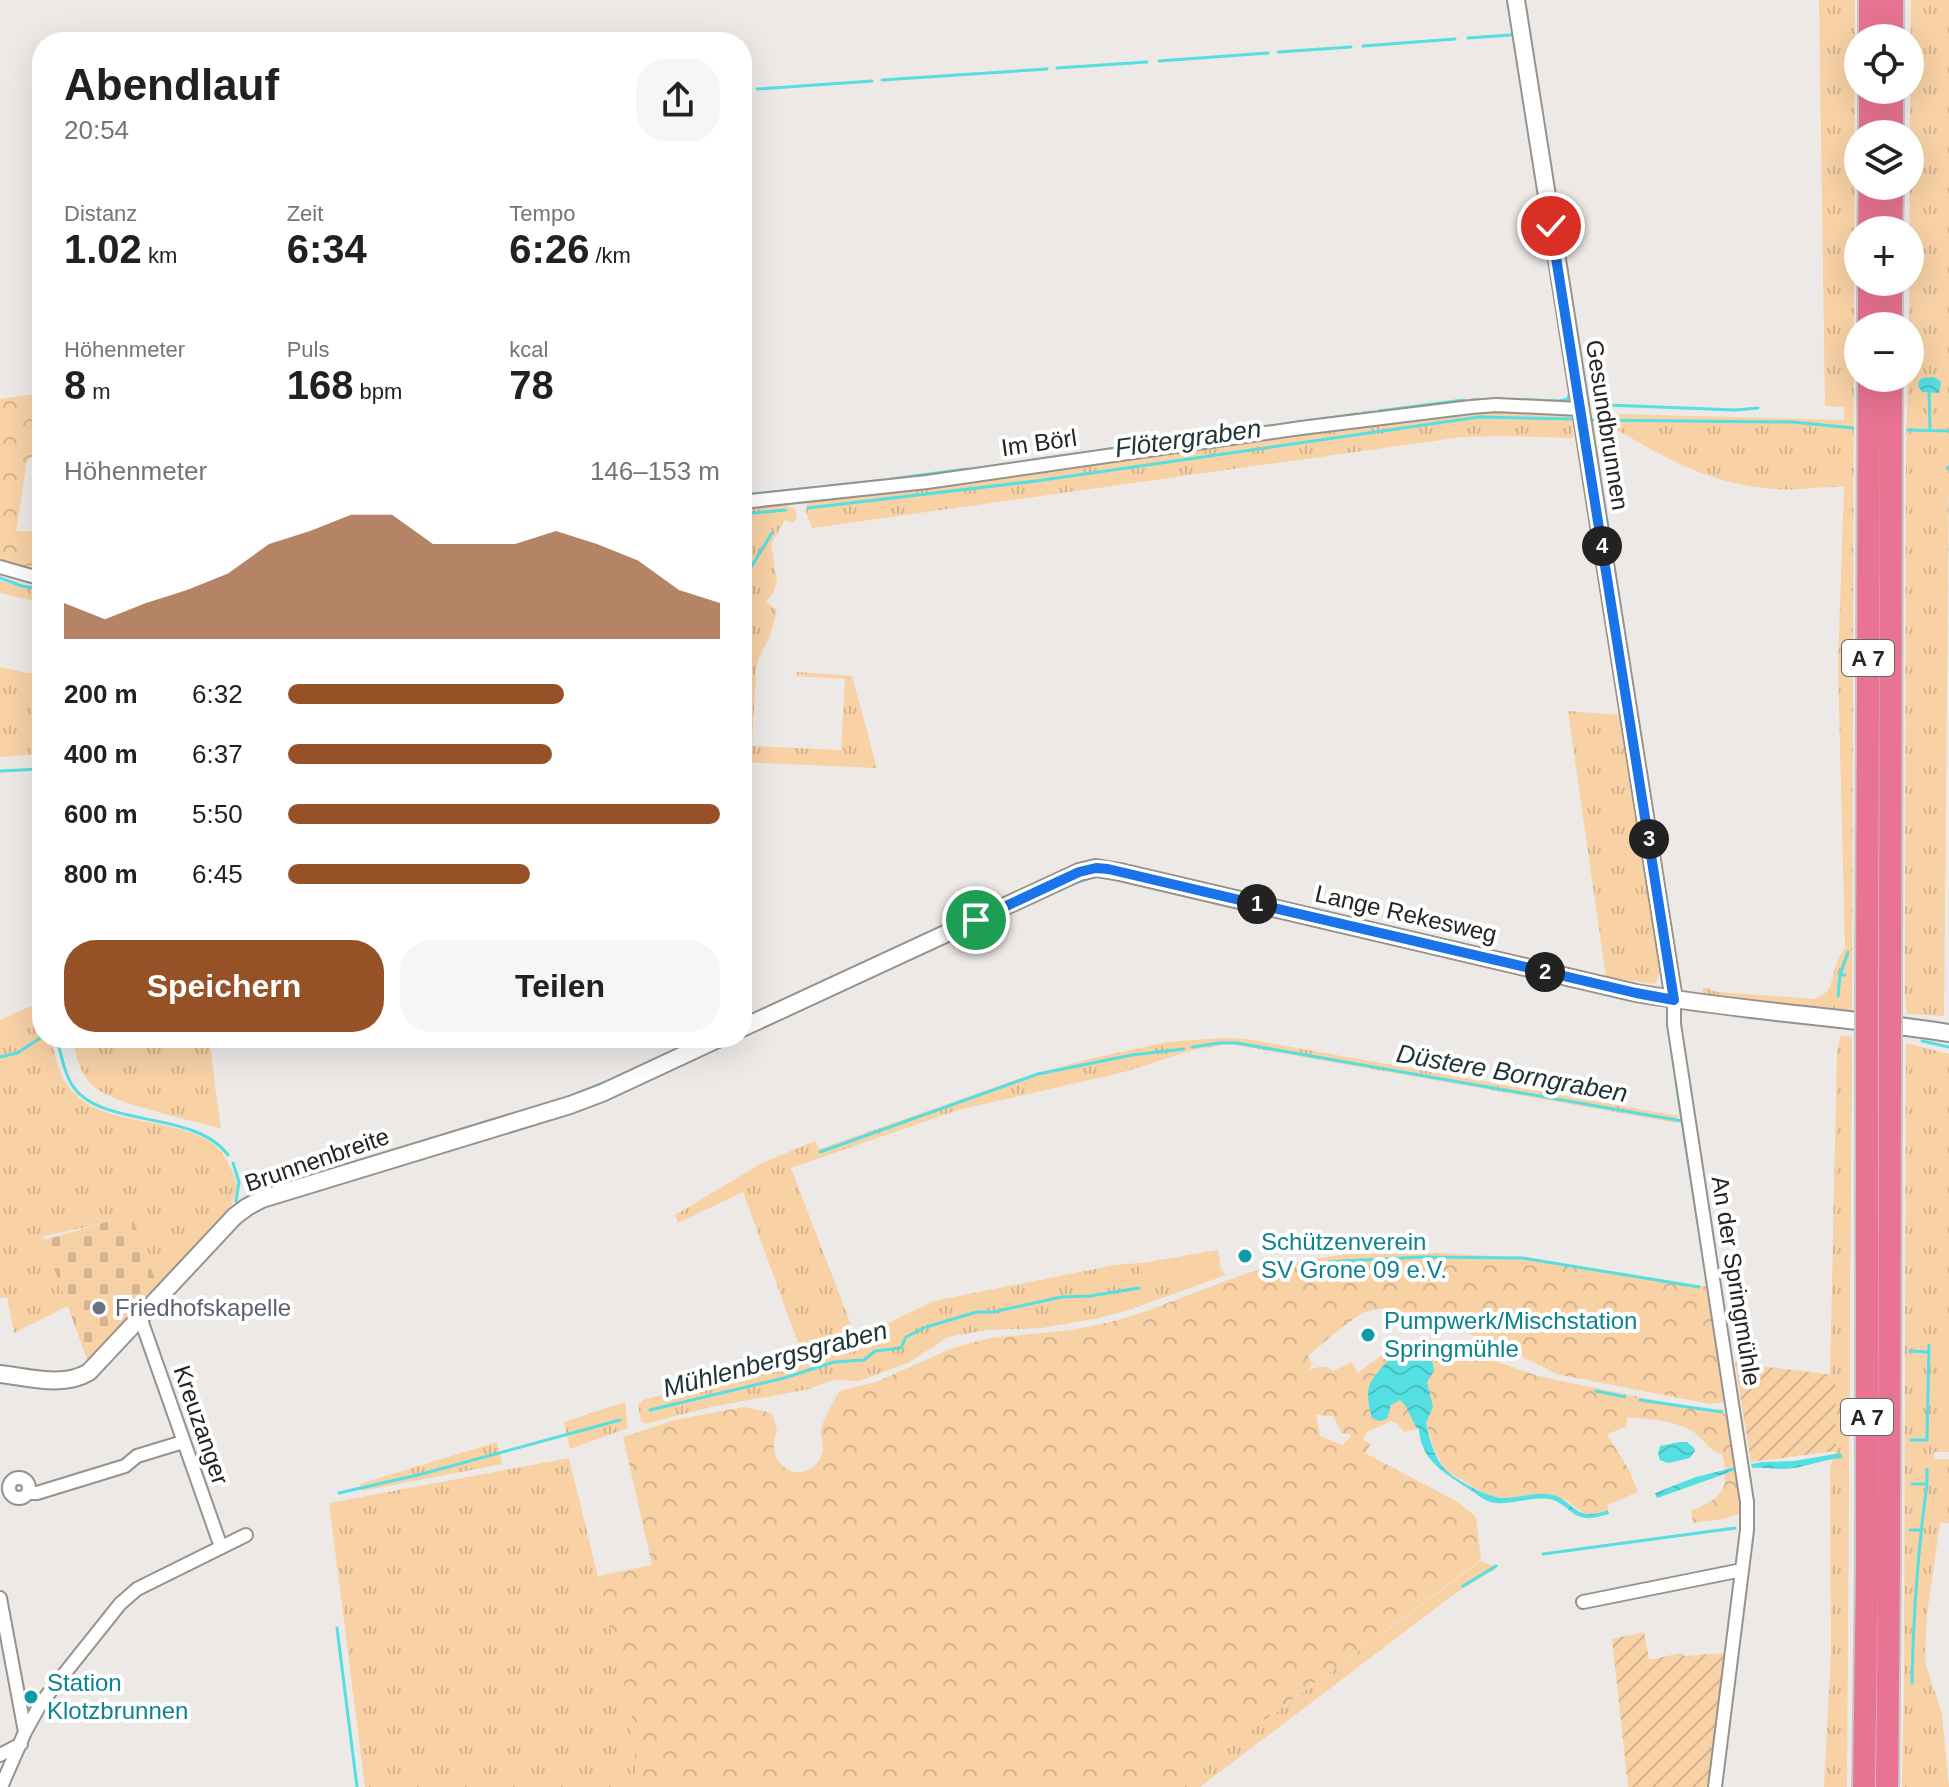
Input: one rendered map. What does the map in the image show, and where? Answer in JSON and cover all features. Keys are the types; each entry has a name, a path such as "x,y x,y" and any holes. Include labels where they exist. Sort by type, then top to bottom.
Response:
{"highway":[{"path":"1870,0 1870,24"},
{"path":"1892,0 1892,24"},
{"name":"A 7","path":"1864,1787 1869,392"},
{"name":"A 7","path":"1887,1787 1891,392"}],"street":[{"name":"Gesundbrunnen","path":"1516,0 1674,1000"},
{"name":"Im Börl","path":"752,501 927,482 1301,428 1471,407 1496,405 1580,409"},
{"path":"0,567 32,576"},
{"name":"Lange Rekesweg","path":"752,1023 1079,872 1096,868 1636,993 1949,1033"},
{"name":"An der Springmühle","path":"1674,1000 1676,1039 1746,1485 1748,1519 1715,1787"},
{"name":"Brunnenbreite","path":"0,1374 47,1380 81,1377 96,1366 235,1216 247,1207 283,1192 570,1105 699,1048"},
{"name":"Kreuzanger","path":"140,1317 221,1547"},
{"path":"28,1493 37,1493 125,1466 137,1456 183,1442"},
{"path":"1,1787 41,1703 120,1604 137,1589 246,1535"},
{"path":"1583,1602 1742,1570"},
{"path":"0,1598 23,1738"},
{"path":"0,1755 23,1738"}],"green space":[{"path":"1819,0 1855,0 1855,24 1844,24 1844,104 1855,104 1855,120 1844,120 1844,200 1854,200 1854,216 1844,216 1844,296 1854,296 1854,312 1844,312 1844,392 1854,392 1852,1015 1703,995 1703,987 1717,992 1815,999 1828,990 1845,947 1838,666 1844,487 1776,489 1712,477 1674,461 1616,429 1615,414 1844,420 1844,407 1825,406"},
{"path":"1911,0 1949,0 1944,1016 1907,1014 1905,995 1908,392 1924,392 1924,312 1909,312 1909,296 1924,296 1924,216 1910,216 1910,200 1924,200 1924,120 1910,120 1910,104 1924,104 1924,24 1911,24"},
{"path":"32,394 32,456 27,461 15,539 32,549 32,572 0,562 0,399"},
{"path":"1480,410 1570,414 1574,438 1462,437 812,528 806,512 807,502 812,498"},
{"path":"780,502 795,509 797,518 793,523 785,520 771,544 777,582 766,602 777,610 756,670 752,746 752,537 752,504"},
{"path":"16,531 32,531 32,549 15,540"},
{"path":"0,581 32,589 32,601 0,593"},
{"path":"0,667 32,674 32,755 0,757"},
{"path":"797,672 852,676 877,768 752,762 752,746 841,750 845,679 796,676"},
{"path":"1568,711 1620,715 1627,725 1660,972 1655,984 1606,977"},
{"path":"32,1006 32,1048 53,1048 62,1075 75,1094 107,1113 177,1129 209,1141 223,1155 238,1187 230,1209 158,1287 131,1216 43,1236 68,1306 14,1333 7,1297 0,1298 0,1020"},
{"path":"1841,1035 1852,1037 1847,1787 1824,1787 1831,1653 1830,1467 1836,1451 1835,1375 1830,1375 1837,1051"},
{"path":"1246,1039 1678,1116 1677,1123 1229,1044 1193,1050 1124,1072 958,1110 791,1168 853,1330 800,1348 743,1192 678,1223 675,1215 762,1163 815,1141 819,1149 1021,1078 1081,1061 1167,1042"},
{"path":"1906,1043 1949,1054 1949,1452 1934,1452 1934,1459 1949,1459 1949,1523 1940,1523 1927,1614 1925,1653 1942,1714 1949,1787 1902,1787"},
{"path":"74,1048 210,1048 221,1129 114,1098 91,1084 78,1062"},
{"path":"131,1215 158,1287 88,1362 44,1240"},
{"path":"1218,1250 1221,1270 1144,1284 1141,1263"},
{"path":"1441,1253 1523,1258 1709,1287 1727,1402 1710,1404 1556,1374 1466,1332 1412,1314 1389,1310 1365,1312 1348,1323 1308,1356 1312,1363 1309,1370 1325,1367 1333,1371 1352,1362 1358,1373 1396,1344 1431,1339 1538,1376 1702,1410 1723,1409 1724,1414 1730,1414 1743,1513 1693,1523 1691,1511 1716,1498 1723,1488 1725,1474 1736,1470 1735,1467 1725,1469 1722,1454 1696,1434 1669,1422 1627,1417 1626,1427 1607,1434 1629,1470 1638,1492 1607,1505 1608,1510 1591,1514 1583,1513 1566,1500 1534,1494 1507,1498 1488,1496 1445,1470 1426,1424 1423,1428 1404,1432 1391,1421 1367,1432 1363,1440 1371,1444 1365,1453 1458,1502 1476,1517 1481,1560 1174,1787 637,1787 632,1718 598,1576 652,1565 623,1437 675,1420 744,1407 772,1413 777,1431 775,1453 785,1468 801,1472 809,1470 820,1458 823,1449 822,1426 839,1391 876,1382 953,1348 990,1338 1072,1330 1110,1322 1280,1264 1348,1254","holes":["1316,1415 1333,1416 1342,1433 1352,1435 1343,1445 1320,1436"]},
{"path":"1141,1263 1145,1284 1221,1270 1226,1275 1099,1318 1042,1328 987,1330 948,1337 910,1362 859,1381 826,1382 810,1389 711,1407 645,1424 641,1421 638,1404 643,1400 785,1362 861,1336 934,1301 1115,1265"},
{"path":"1946,1325 1949,1325 1949,1439 1947,1432"},
{"path":"1735,1363 1835,1375 1836,1451 1751,1462"},
{"path":"625,1402 628,1428 570,1449 564,1422"},
{"path":"497,1442 502,1464 362,1491 360,1484"},
{"path":"569,1458 632,1717 637,1787 365,1787 329,1503"},
{"path":"1481,1561 1497,1568 1457,1592 1200,1787 1174,1787"},
{"path":"1644,1632 1649,1660 1681,1653 1685,1656 1725,1653 1707,1787 1628,1787 1612,1639"}],"water":[{"path":"1934,377 1941,382 1939,393 1922,392 1924,378"},
{"path":"1403,1350 1414,1358 1432,1360 1434,1371 1427,1382 1433,1407 1426,1423 1435,1453 1449,1473 1489,1495 1510,1498 1547,1494 1558,1497 1585,1514 1608,1510 1609,1514 1583,1518 1546,1499 1503,1503 1488,1501 1443,1472 1429,1458 1420,1440 1419,1429 1400,1400 1391,1405 1387,1419 1379,1421 1372,1418 1368,1396 1370,1384 1384,1365"},
{"path":"1687,1442 1694,1448 1690,1458 1668,1463 1660,1460 1660,1446"},
{"path":"1842,1454 1842,1458 1785,1469 1752,1468 1751,1464 1794,1461"},
{"path":"1736,1467 1736,1470 1657,1498 1655,1493 1696,1477"}],"waterway":[{"path":"1468,38 1511,35 1514,31"},
{"path":"1363,46 1455,39"},
{"path":"1278,52 1351,47"},
{"path":"1159,61 1268,53"},
{"path":"1057,68 1147,62"},
{"path":"882,80 1047,69"},
{"path":"757,89 872,81"},
{"path":"1472,400 1559,401 1568,399 1570,391"},
{"path":"1929,392 1930,430"},
{"path":"1379,411 1464,400"},
{"path":"1607,405 1735,410 1758,408"},
{"path":"1363,413 1373,412"},
{"path":"1321,419 1357,414"},
{"name":"Flötergraben","path":"808,508 1036,481 1479,417 1573,419"},
{"path":"1260,428 1313,420"},
{"name":"Flötergraben","path":"1588,420 1792,422 1853,428"},
{"path":"1206,435 1254,429"},
{"name":"Flötergraben","path":"1908,430 1949,431"},
{"path":"1155,443 1199,436"},
{"path":"1096,451 1144,444"},
{"path":"1026,461 1090,452"},
{"path":"975,469 1015,463"},
{"path":"891,479 967,469"},
{"path":"820,487 884,480"},
{"path":"752,494 810,488"},
{"path":"752,513 786,510"},
{"path":"752,566 772,533"},
{"path":"0,578 32,588"},
{"path":"0,771 32,769"},
{"path":"1070,885 1101,876"},
{"path":"1034,902 1064,888"},
{"path":"1840,975 1848,952"},
{"path":"1838,996 1840,975 1845,975"},
{"path":"1635,1001 1646,1003"},
{"path":"1922,1041 1949,1047"},
{"path":"0,1057 17,1053 32,1043"},
{"name":"Düstere Borngraben","path":"1192,1047 1237,1043 1682,1121 1698,1223"},
{"path":"59,1048 69,1080 85,1099 103,1108 193,1131 213,1141 228,1155"},
{"name":"Düstere Borngraben","path":"820,1152 1038,1074 1132,1055 1184,1049"},
{"path":"1676,1081 1682,1121"},
{"path":"578,1093 606,1082"},
{"path":"520,1112 559,1100"},
{"path":"233,1163 239,1182 236,1201"},
{"name":"Mühlenbergsgraben","path":"1327,1262 1421,1257 1523,1258 1699,1287"},
{"name":"Mühlenbergsgraben","path":"650,1410 784,1378 834,1362 864,1360 875,1351 901,1348 906,1337 926,1327 977,1312 993,1312 1061,1297 1139,1288"},
{"path":"1911,1440 1927,1440 1929,1345"},
{"path":"1910,1351 1927,1352"},
{"path":"1596,1391 1625,1397"},
{"path":"1640,1400 1722,1412"},
{"name":"Mühlenbergsgraben","path":"339,1493 422,1474 620,1420"},
{"path":"1912,1484 1927,1484 1927,1469"},
{"path":"1912,1683 1916,1583 1927,1484"},
{"path":"1543,1554 1735,1528"},
{"path":"1910,1530 1921,1530"},
{"path":"1463,1586 1496,1566"},
{"path":"337,1628 357,1787"}],"place":[{"name":"Schützenverein SV Grone 09 e.V.","path":"1245,1256"},
{"name":"Friedhofskapelle","path":"99,1308"},
{"name":"Pumpwerk/Mischstation Springmühle","path":"1368,1335"},
{"name":"Station Klotzbrunnen","path":"31,1697"}],"route":[{"path":"976,920 1079,872 1108,869 1674,1000 1551,226"}]}
